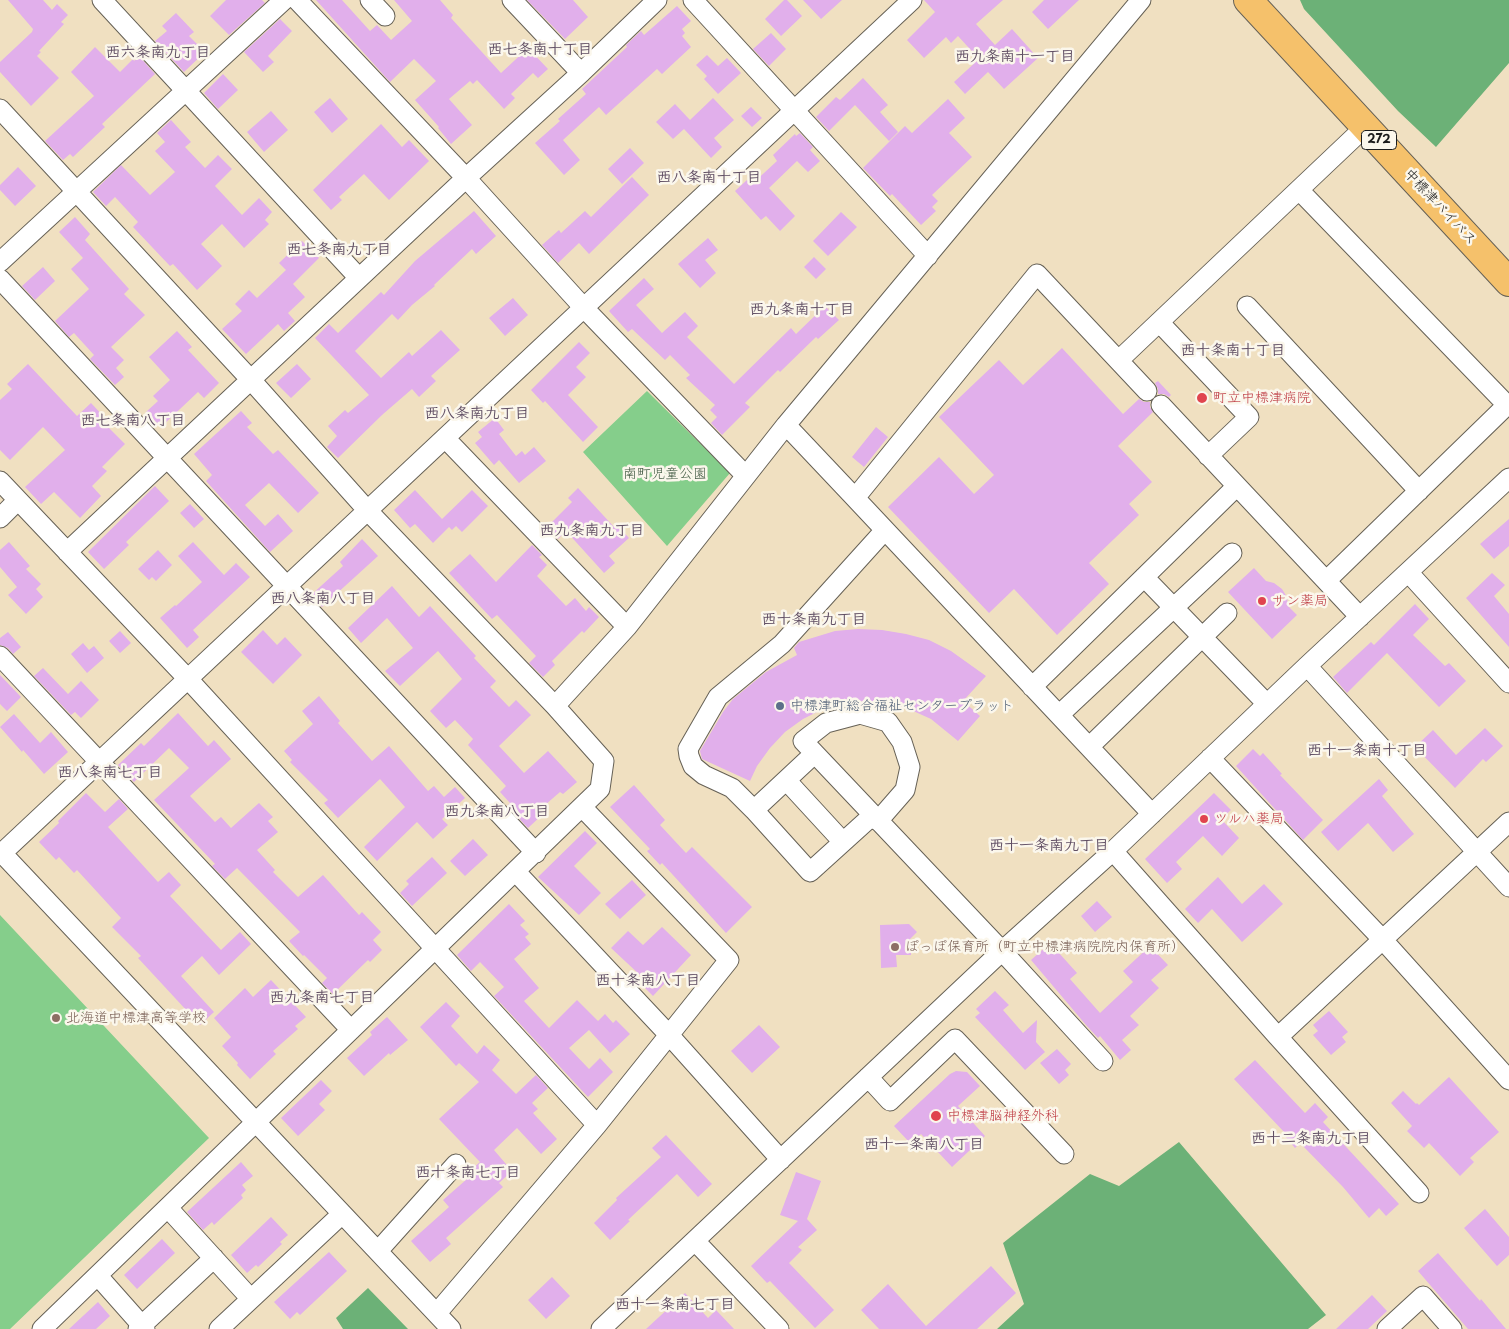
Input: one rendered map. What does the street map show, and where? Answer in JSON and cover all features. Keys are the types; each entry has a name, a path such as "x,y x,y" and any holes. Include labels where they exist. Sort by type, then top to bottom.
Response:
{"highway":[{"name":"中標津バイパス","path":"1248,0 1509,282"}],"street":[{"path":"102,0 359,278"},
{"path":"0,262 284,0"},
{"path":"297,0 466,178 584,308 746,476"},
{"path":"370,0 385,16"},
{"path":"512,0 581,73"},
{"path":"67,552 657,0"},
{"path":"693,0 928,256"},
{"path":"451,1329 1,852 100,762 912,0"},
{"path":"555,706 627,628 786,425 1141,0"},
{"path":"0,109 251,380 368,511 555,706 604,761 600,789 42,1329"},
{"path":"1119,360 1366,126"},
{"path":"1298,190 1507,405 1326,581"},
{"path":"855,498 1038,274 1147,391"},
{"path":"0,279 536,853"},
{"path":"1246,306 1419,491"},
{"path":"1159,322 1249,416 1208,456"},
{"path":"1160,405 1360,617"},
{"path":"786,425 1152,814"},
{"path":"445,438 627,628"},
{"path":"601,1329 1002,951 1112,852 1307,666 1509,478"},
{"path":"0,481 188,679 597,1125"},
{"path":"1032,687 1237,486"},
{"path":"0,518 18,500"},
{"path":"885,530 782,644 718,697 688,749 688,756 693,766 704,775 732,788 810,872 843,842 876,818 905,790 910,767 902,742 888,722 860,714 826,723 803,741 814,754 876,818 1002,951 1103,1061"},
{"path":"1059,715 1232,553"},
{"path":"1408,572 1509,682"},
{"path":"1144,577 1267,704"},
{"path":"1088,747 1227,613"},
{"path":"0,656 351,1030"},
{"path":"1307,666 1509,887"},
{"path":"754,810 814,754"},
{"path":"1210,758 1383,940 1509,1080"},
{"path":"786,780 843,842"},
{"path":"437,1313 597,1125 729,960 582,807"},
{"path":"1278,1036 1509,822"},
{"path":"1112,852 1418,1193"},
{"path":"516,872 670,1036 781,1160"},
{"path":"868,1078 890,1101 955,1038 1064,1154"},
{"path":"378,1251 456,1164"},
{"path":"168,1208 251,1299"},
{"path":"219,1329 342,1214"},
{"path":"695,1241 779,1329"},
{"path":"98,1276 142,1328 214,1258"},
{"path":"1387,1329 1423,1296 1452,1329"}],"green space":[{"path":"1300,0 1509,0 1509,63 1436,147 1398,111 1304,9"},
{"name":"南町児童公園","path":"647,391 730,473 667,546 583,452"},
{"name":"北海道中標津高等学校","path":"0,915 209,1138 10,1329 0,1329"},
{"path":"1179,1142 1326,1315 1308,1329 997,1329 1024,1304 1003,1243 1090,1174 1119,1186"},
{"path":"368,1288 408,1329 343,1329 336,1318"}],"building":[{"path":"8,0 43,0 52,10 57,4 68,15 61,22 64,24 39,51 41,52 37,56 59,78 31,106 0,72 0,62 33,29"},
{"path":"226,0 262,0 265,3 229,35 210,16"},
{"path":"316,0 342,0 370,31 377,25 391,40 412,21 394,0 440,0 453,15 451,18 501,73 528,48 548,69 538,78 533,73 511,94 515,98 504,109 477,80 473,84 470,81 449,99 472,125 451,144 415,100 436,81 414,59 390,82"},
{"path":"527,0 573,0 588,17 565,39"},
{"path":"784,0 787,0 802,16 781,36 765,19"},
{"path":"803,0 842,0 821,19"},
{"path":"924,0 1003,0 976,24 995,45 1012,29 1038,58 1004,89 988,72 965,94 954,82 979,59 958,36 951,43 946,37 924,58 907,40 935,12"},
{"path":"1044,0 1079,0 1048,29 1032,12"},
{"path":"677,6 691,21 682,29 685,33 682,36 691,47 662,74 657,69 606,115 599,107 563,140 580,160 564,175 535,143 586,94 582,89 627,47 626,45 641,31 644,35"},
{"path":"176,13 194,32 189,36 205,52 184,72 155,41 167,31 162,26"},
{"path":"280,19 292,31 268,56 274,62 263,72 244,52"},
{"path":"771,33 786,49 769,66 753,49"},
{"path":"95,47 120,72 133,59 134,61 139,56 155,74 102,124 105,127 73,157 70,154 63,160 45,141 94,96 71,72"},
{"path":"707,55 718,66 727,58 741,73 718,94 704,79 707,76 696,65"},
{"path":"223,74 238,90 218,109 204,93"},
{"path":"863,78 888,105 880,112 898,132 889,141 855,105 829,131 816,117 836,97 840,100"},
{"path":"330,98 348,119 332,133 314,112"},
{"path":"713,98 734,120 714,138 722,147 711,158 684,129 673,139 656,122 675,104 690,120"},
{"path":"948,99 965,118 949,133 972,157 932,195 938,201 932,207 936,211 921,225 892,194 890,196 863,168 905,126 912,133"},
{"path":"751,107 762,118 752,127 741,116"},
{"path":"271,111 288,130 264,152 247,132"},
{"path":"171,120 191,142 185,147 205,168 218,155 232,169 215,186 242,215 259,198 272,212 265,220 269,224 244,248 222,224 201,244 222,266 197,290 173,264 170,266 133,227 138,222 115,197 106,206 93,192 121,165 150,195 175,172 155,151 165,142 157,133"},
{"path":"381,124 402,147 409,140 429,161 389,200 364,174 339,197 342,200 331,210 313,190"},
{"path":"800,133 813,147 810,150 820,161 808,172 797,161 769,188 795,216 780,231 766,216 761,220 735,191 747,180 751,185 777,161 773,155 795,134 796,136"},
{"path":"630,148 644,163 622,184 608,169"},
{"path":"18,167 36,186 15,206 0,190 0,185"},
{"path":"632,177 649,195 589,254 579,243 558,263 542,245 559,230 561,233 585,211 591,217"},
{"path":"474,211 496,236 476,254 472,249 398,320 392,314 355,351 381,378 409,352 412,356 441,330 460,350 431,376 436,381 419,397 412,389 338,458 327,447 337,436 328,426 345,410 348,413 369,395 315,338 329,324 338,333 381,292 384,295 415,261"},
{"path":"841,212 857,227 828,256 813,241"},
{"path":"75,217 90,234 85,240 129,289 124,294 145,315 111,347 124,360 116,368 124,377 115,385 90,359 94,355 74,333 69,337 55,321 89,289 71,269 83,258 59,232"},
{"path":"708,238 718,250 705,260 716,273 700,288 678,264"},
{"path":"302,241 319,258 293,284 305,297 288,313 295,321 284,331 278,324 246,354 222,329 242,311 235,304 249,290 257,298 286,270 279,263"},
{"path":"814,257 826,269 816,279 804,267"},
{"path":"43,267 55,281 35,300 22,286"},
{"path":"644,278 654,289 636,305 662,333 685,312 698,326 687,337 734,384 791,328 796,334 825,306 839,320 818,339 816,337 780,372 778,370 745,403 750,407 722,435 711,423 717,417 710,410 715,405 686,378 690,375 670,355 665,360 632,329 628,332 609,311"},
{"path":"513,298 528,315 505,336 489,318"},
{"path":"177,331 192,347 188,350 219,383 204,398 198,392 161,427 146,412 158,401 153,396 170,380 149,357"},
{"path":"579,342 590,353 576,367 586,377 568,395 598,427 583,442 545,401 543,403 531,390"},
{"path":"1062,348 1123,414 1139,399 1144,402 1150,402 1153,412 1118,446 1152,482 1129,504 1139,515 1089,563 1109,584 1057,635 1014,589 989,613 888,507 939,457 974,494 994,475 939,417 999,360 1023,385"},
{"path":"28,364 77,416 91,403 106,419 103,422 125,444 102,467 107,471 92,486 101,496 80,518 54,492 41,504 25,487 65,450 43,427 10,460 0,450 0,400 12,389 7,384"},
{"path":"297,364 311,379 291,398 276,383"},
{"path":"1158,381 1171,395 1169,397 1164,394 1158,394 1155,383"},
{"path":"241,411 252,423 247,427 273,454 278,450 319,493 298,513 269,483 245,505 265,526 278,514 293,531 270,552 206,481 212,475 194,454"},
{"path":"495,418 504,430 499,434 516,456 522,451 525,455 534,447 546,461 519,483 499,460 494,465 475,443 482,437 478,432"},
{"path":"876,427 888,437 864,467 852,457"},
{"path":"155,486 169,501 126,542 129,545 104,569 88,552"},
{"path":"578,488 615,528 618,526 629,538 609,556 615,563 604,573 566,531 558,539 547,527 572,502 568,498"},
{"path":"415,490 442,519 472,490 488,506 462,532 456,526 452,530 449,527 433,543 415,524 410,528 394,510"},
{"path":"190,504 204,519 194,528 180,513"},
{"path":"1509,519 1509,546 1494,559 1480,544"},
{"path":"362,539 378,556 322,607 311,595 343,566 340,562"},
{"path":"9,542 30,566 26,569 41,584 36,589 43,597 26,614 8,595 17,587 0,567 0,550"},
{"path":"193,542 224,575 236,563 250,577 193,630 199,637 187,648 160,618 202,582 178,556"},
{"path":"532,545 542,555 539,557 547,565 537,576 566,606 575,598 586,611 589,607 599,617 552,661 555,665 543,677 529,663 536,656 497,615 492,619 449,573 470,554 496,582"},
{"path":"158,550 172,565 156,581 152,577 149,580 138,569"},
{"name":"サン薬局","path":"1254,568 1266,581 1274,583 1282,589 1287,597 1288,606 1297,615 1272,639 1228,592"},
{"path":"1492,573 1505,585 1494,596 1509,614 1509,647 1466,598"},
{"path":"392,586 419,617 430,606 476,656 474,658 496,681 490,687 509,707 516,700 531,715 499,746 524,773 548,751 577,782 563,794 560,792 537,812 541,816 528,828 507,806 510,803 500,792 506,786 468,745 473,739 455,720 446,728 430,711 462,679 438,651 400,686 385,671 413,648 387,618 361,643 348,628"},
{"path":"1415,604 1429,619 1413,635 1445,666 1449,663 1466,681 1439,707 1387,653 1347,693 1333,677 1371,642 1374,645"},
{"name":"中標津町総合福祉センタープラット","path":"858,629 882,630 929,640 951,651 986,676 963,701 980,716 958,741 931,719 911,710 867,701 845,703 823,709 803,719 785,732 770,748 757,766 750,781 702,759 700,751 733,699 766,672 797,655 794,648 799,642 835,631"},
{"path":"263,630 277,645 285,637 302,655 273,684 241,652"},
{"path":"120,631 131,643 120,653 109,641"},
{"path":"8,632 21,647 13,654 8,648 0,645 0,638"},
{"path":"83,643 89,650 94,646 104,658 87,673 71,654"},
{"path":"43,668 68,694 81,681 99,700 81,718 75,712 71,715 34,676"},
{"path":"0,675 21,697 7,711 0,704"},
{"path":"319,696 340,721 338,723 372,761 389,746 428,791 434,786 444,797 455,787 465,798 442,819 448,825 433,839 417,822 377,861 364,847 405,807 380,779 338,818 324,803 328,800 290,762 292,760 284,751 313,724 302,711"},
{"path":"178,713 208,746 214,740 231,759 190,796 215,822 221,817 231,828 259,803 273,817 268,821 278,832 257,850 275,870 273,872 298,897 323,875 359,915 362,912 381,932 373,940 382,950 370,962 368,960 333,994 322,983 327,978 289,941 300,932 237,868 225,879 212,866 215,864 154,800 189,768 169,748 134,782 118,765 141,743 144,746"},
{"path":"14,714 40,743 51,732 68,752 44,774 0,727"},
{"path":"1485,728 1503,746 1486,762 1483,759 1455,788 1415,747 1433,730 1456,755"},
{"path":"1253,749 1260,756 1263,753 1282,774 1280,775 1323,820 1303,840 1236,766"},
{"path":"1379,779 1388,790 1382,796 1414,834 1393,852 1368,823 1338,851 1321,832"},
{"path":"634,785 665,820 660,825 686,853 692,847 752,907 726,933 662,863 660,865 647,851 650,849 610,807"},
{"path":"86,793 105,812 119,799 128,809 108,827 158,882 169,872 181,885 170,896 221,950 240,932 251,944 219,975 202,956 181,976 214,1012 200,1025 138,958 141,956 112,927 121,918 77,870 74,873 59,857 56,860 39,842"},
{"path":"1214,793 1231,810 1221,819 1239,838 1222,856 1203,836 1176,862 1182,869 1167,883 1145,859"},
{"path":"585,831 597,843 574,866 601,893 579,915 538,877"},
{"path":"473,839 488,855 465,876 450,861"},
{"path":"432,857 447,873 412,906 400,893 409,884 406,881"},
{"path":"1218,877 1242,904 1264,884 1283,904 1242,942 1212,909 1198,923 1185,909"},
{"path":"632,880 646,895 620,919 605,904"},
{"path":"1097,901 1112,917 1095,932 1081,916"},
{"path":"509,904 525,921 520,925 529,934 525,937 531,944 514,959 539,988 524,1001 549,1028 577,1000 598,1021 605,1014 613,1023 616,1020 630,1034 610,1053 589,1030 569,1048 589,1069 600,1058 613,1072 588,1097 494,996 504,987 480,962 471,971 457,955"},
{"name":"ぽっぽ保育所（町立中標津病院院内保育所）","path":"909,924 917,932 910,939 911,955 896,955 897,967 881,968 880,925"},
{"path":"662,927 691,955 653,996 637,980 641,976 611,948 628,931 643,945"},
{"path":"1050,943 1077,973 1070,979 1100,1013 1133,982 1123,971 1150,946 1168,965 1151,980 1159,988 1130,1016 1139,1025 1122,1040 1131,1050 1120,1060 1100,1036 1098,1038 1086,1025 1031,960"},
{"path":"271,980 306,1017 295,1026 298,1029 273,1051 276,1054 250,1079 222,1046 231,1037 214,1018 245,988 253,997"},
{"path":"995,991 1009,1005 1003,1010 1023,1033 1037,1020 1036,1042 1045,1052 1025,1070 975,1017 980,1013 976,1009"},
{"path":"446,1002 460,1016 451,1026 477,1054 484,1045 500,1060 492,1070 516,1094 536,1075 548,1088 532,1103 538,1109 533,1113 557,1139 541,1154 517,1128 494,1150 512,1171 499,1183 503,1187 446,1238 451,1244 430,1262 411,1241 449,1207 443,1200 475,1172 472,1169 480,1162 439,1119 479,1082 459,1063 456,1066 420,1027"},
{"path":"1329,1011 1348,1032 1342,1037 1346,1042 1331,1055 1313,1035 1318,1031 1313,1025"},
{"path":"387,1017 408,1040 390,1055 389,1053 364,1076 347,1058 372,1035 370,1032"},
{"path":"759,1025 780,1047 752,1073 731,1051"},
{"path":"1057,1049 1071,1064 1065,1070 1069,1075 1059,1084 1040,1063"},
{"path":"1255,1060 1305,1113 1315,1103 1328,1117 1323,1122 1399,1204 1386,1216 1379,1208 1369,1218 1343,1187 1300,1143 1295,1148 1283,1134 1285,1133 1234,1079"},
{"name":"中標津脳神経外科","path":"956,1071 967,1072 980,1086 958,1106 985,1136 952,1167 921,1134 911,1144 894,1126 950,1074"},
{"path":"1449,1077 1499,1132 1470,1158 1474,1162 1460,1176 1429,1143 1424,1148 1407,1131 1412,1126 1391,1103 1403,1091 1419,1105"},
{"path":"321,1080 332,1091 319,1104 325,1110 298,1136 281,1118"},
{"path":"666,1135 712,1184 698,1197 677,1174 628,1220 630,1221 610,1240 594,1223 617,1200 616,1198 661,1157 652,1148"},
{"path":"241,1162 253,1176 242,1185 246,1190 241,1195 243,1198 214,1225 212,1222 203,1230 187,1212"},
{"path":"796,1172 821,1181 807,1219 817,1230 798,1247 802,1250 789,1263 834,1310 815,1328 770,1281 767,1283 751,1266 798,1221 780,1215"},
{"path":"1485,1209 1509,1237 1509,1255 1497,1266 1464,1228"},
{"path":"271,1217 288,1235 280,1242 282,1244 258,1267 256,1265 247,1273 231,1255"},
{"path":"162,1239 175,1253 137,1289 124,1275"},
{"path":"329,1252 347,1271 300,1315 297,1312 290,1319 274,1302"},
{"path":"1438,1253 1506,1329 1468,1329 1418,1271"},
{"path":"991,1266 1016,1293 977,1329 879,1329 861,1310 888,1284 926,1326"},
{"path":"552,1277 570,1296 546,1319 528,1300"},
{"path":"685,1293 708,1318 716,1310 734,1329 646,1329"},
{"path":"1372,1295 1387,1311 1368,1329 1336,1329"},
{"path":"98,1302 110,1316 96,1329 69,1329"}],"place":[{"name":"町立中標津病院","path":"1202,398"},
{"name":"サン薬局","path":"1262,601"},
{"name":"中標津町総合福祉センタープラット","path":"780,706"},
{"name":"ツルハ薬局","path":"1204,819"},
{"name":"ぽっぽ保育所（町立中標津病院院内保育所）","path":"895,947"},
{"name":"北海道中標津高等学校","path":"56,1018"},
{"name":"中標津脳神経外科","path":"936,1116"}],"district":[{"name":"西七条南十丁目","path":"540,50"},
{"name":"西六条南九丁目","path":"158,53"},
{"name":"西九条南十一丁目","path":"1015,57"},
{"name":"西八条南十丁目","path":"709,178"},
{"name":"西七条南九丁目","path":"339,250"},
{"name":"西九条南十丁目","path":"802,310"},
{"name":"西十条南十丁目","path":"1233,351"},
{"name":"西八条南九丁目","path":"477,414"},
{"name":"西七条南八丁目","path":"133,421"},
{"name":"西九条南九丁目","path":"592,531"},
{"name":"西八条南八丁目","path":"323,599"},
{"name":"西十条南九丁目","path":"814,620"},
{"name":"西十一条南十丁目","path":"1367,751"},
{"name":"西八条南七丁目","path":"110,773"},
{"name":"西九条南八丁目","path":"497,812"},
{"name":"西十一条南九丁目","path":"1049,846"},
{"name":"西十条南八丁目","path":"648,981"},
{"name":"西九条南七丁目","path":"322,998"},
{"name":"西十二条南九丁目","path":"1311,1139"},
{"name":"西十一条南八丁目","path":"924,1145"},
{"name":"西十条南七丁目","path":"468,1173"},
{"name":"西十一条南七丁目","path":"675,1305"}]}
